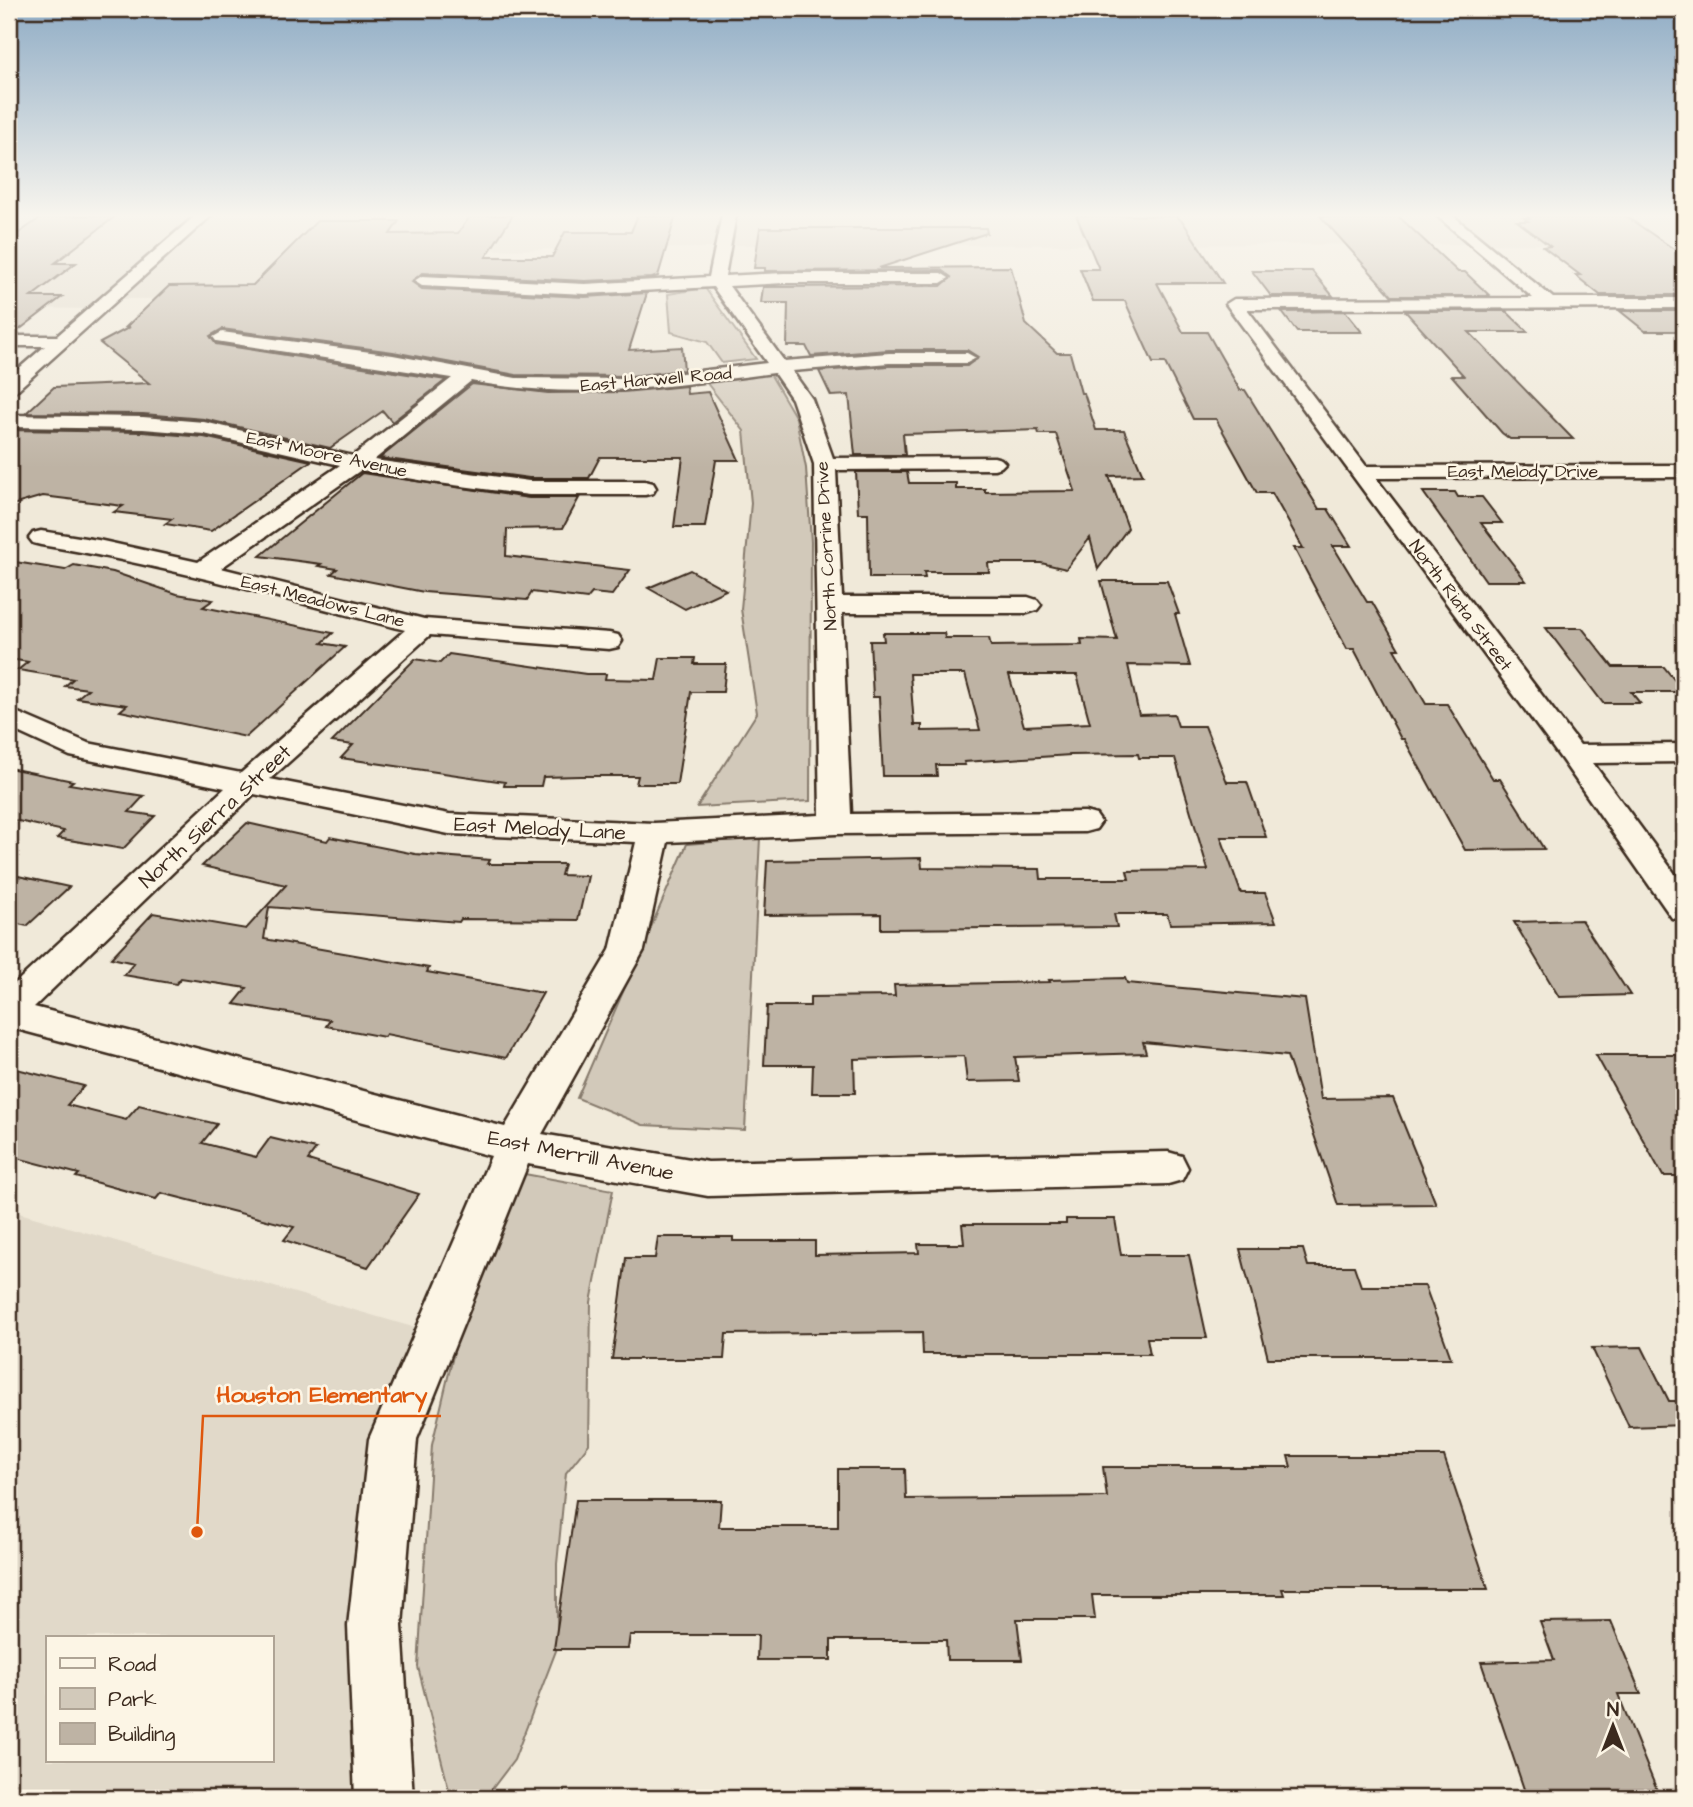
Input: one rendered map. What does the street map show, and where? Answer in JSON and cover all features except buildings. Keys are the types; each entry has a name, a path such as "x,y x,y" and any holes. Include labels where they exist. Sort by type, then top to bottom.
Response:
{"street":[{"path":"9,387 109,299"},
{"name":"North Corrine Drive","path":"731,299 802,399 825,464 836,824"},
{"path":"1544,299 1550,304 1684,303"},
{"name":"North Riata Street","path":"1550,304 1234,304 1572,754 1684,910"},
{"name":"East Harwell Road","path":"222,337 393,361 516,384 631,385 777,367 889,358 967,358"},
{"path":"9,341 61,341"},
{"path":"202,570 357,463 466,376"},
{"name":"East Moore Avenue","path":"9,421 143,423 204,428 357,463 431,476 529,488 645,488"},
{"path":"825,464 994,463"},
{"name":"East Melody Drive","path":"1362,472 1684,471"},
{"name":"East Meadows Lane","path":"41,538 98,547 202,570 424,627 538,638 609,640"},
{"path":"830,605 1028,605"},
{"name":"North Sierra Street","path":"9,1012 247,784 424,627"},
{"name":"East Melody Lane","path":"9,717 80,750 449,824 654,833 836,824 1086,822"},
{"path":"1572,754 1684,753"},
{"path":"384,1798 375,1626 393,1439 515,1146 627,950 654,833"},
{"name":"East Merrill Avenue","path":"9,1012 515,1146 708,1179 1167,1168"}],"shaded area":[{"path":"9,299 109,299 98,309 9,308"},
{"path":"9,1210 437,1334 393,1439 384,1798 9,1798"}],"green space":[{"path":"668,299 713,299 756,359 722,363 707,342 671,332"},
{"path":"769,372 796,418 806,468 811,542 810,801 697,807 757,713 741,609 751,503 744,431 706,382"},
{"path":"760,838 745,1130 643,1125 577,1098 687,844"},
{"path":"519,1173 613,1190 591,1302 589,1444 566,1473 557,1564 557,1648 514,1760 492,1789 475,1798 451,1798 418,1667 432,1445 467,1296"}],"place":[{"name":"Houston Elementary","path":"197,1532"}]}
